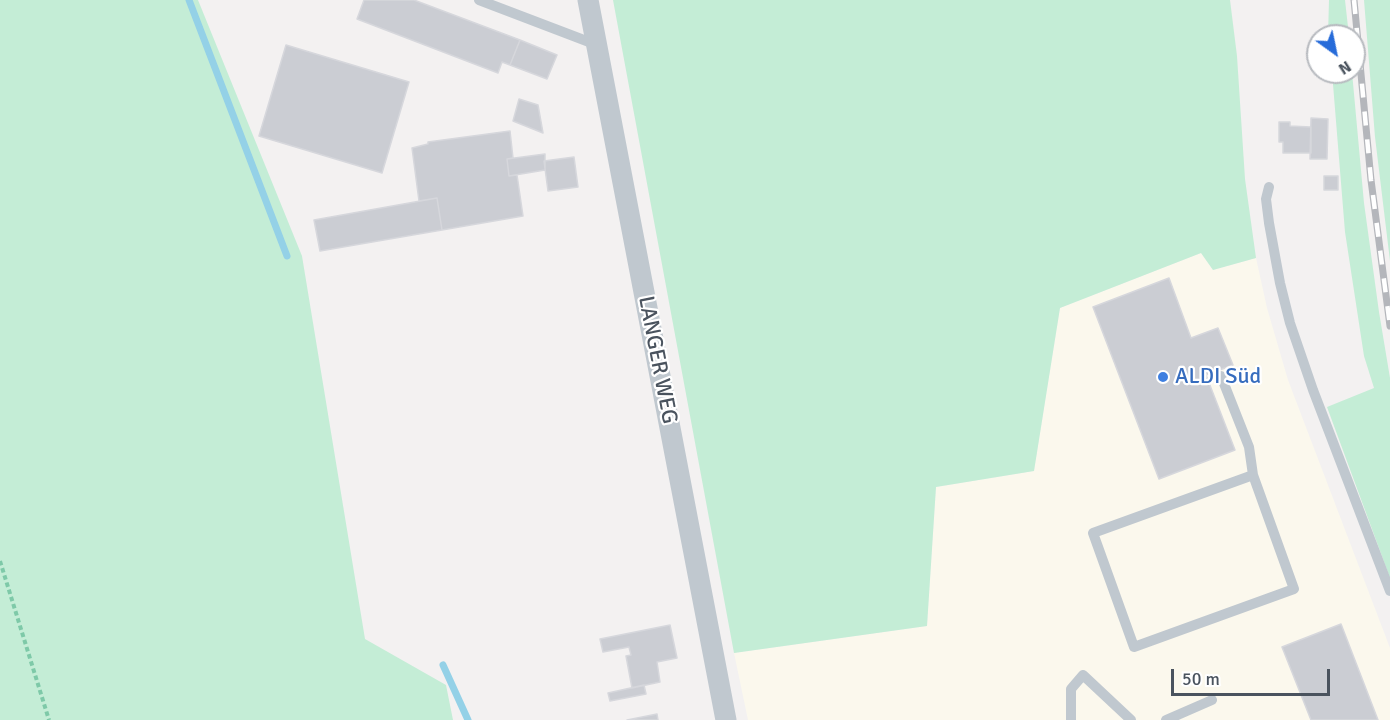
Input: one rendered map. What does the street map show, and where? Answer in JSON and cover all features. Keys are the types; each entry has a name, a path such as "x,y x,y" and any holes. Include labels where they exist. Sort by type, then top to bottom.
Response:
{"street":[{"name":"LANGER WEG","path":"588,0 726,720"}],"lane":[{"path":"479,0 597,45"},
{"path":"1269,187 1266,199 1269,223 1290,323 1313,390 1390,591"},
{"path":"1221,376 1249,447 1253,476 1294,589 1134,647 1093,533 1253,476"},
{"path":"1071,720 1071,688 1083,675 1131,720"},
{"path":"1166,720 1212,700"}],"path":[{"path":"0,561 49,720"}],"shaded area":[{"path":"1201,253 1213,270 1256,258 1267,308 1288,380 1390,648 1390,720 748,720 734,653 927,626 936,487 1034,471 1060,308"}],"green space":[{"path":"0,0 198,0 302,256 365,639 446,685 453,720 0,720"},
{"path":"613,0 1230,0 1237,56 1245,179 1256,258 1213,270 1201,253 1060,308 1034,471 936,487 927,626 734,653"},
{"path":"1329,0 1345,0 1348,24 1328,24"},
{"path":"1364,0 1390,0 1390,261 1375,137"},
{"path":"1333,84 1353,84 1364,203 1390,378 1390,578 1327,407 1374,388 1364,356 1345,232"}],"building":[{"path":"364,0 414,0 520,40 510,65 502,62 498,73 357,19"},
{"path":"520,40 557,55 547,79 510,65"},
{"path":"286,45 409,82 382,173 259,136"},
{"path":"519,99 538,105 543,133 513,121"},
{"path":"1311,118 1328,119 1327,159 1310,159"},
{"path":"1279,122 1290,122 1290,126 1311,127 1311,153 1283,153 1283,142 1279,142"},
{"path":"510,131 513,158 507,159 509,176 517,175 523,216 442,230 437,198 419,201 412,148 428,144 428,142"},
{"path":"545,154 545,170 509,176 507,159"},
{"path":"574,157 578,187 548,191 544,161"},
{"path":"1324,176 1338,176 1338,190 1324,190"},
{"path":"437,198 442,230 320,251 314,220"},
{"name":"ALDI Süd","path":"1169,278 1191,338 1218,328 1233,365 1206,375 1235,450 1159,479 1093,307"},
{"path":"1341,624 1378,720 1311,720 1282,647"},
{"path":"670,625 677,658 657,662 660,682 632,688 626,656 631,655 629,647 603,652 600,639"},
{"path":"644,685 646,694 610,701 608,693"},
{"path":"657,714 658,720 627,720"}],"waterway":[{"path":"189,0 287,256"},
{"path":"443,665 468,720"}],"railway":[{"path":"1354,0 1371,180 1390,326"}],"place":[{"name":"ALDI Süd","path":"1163,377"}]}
